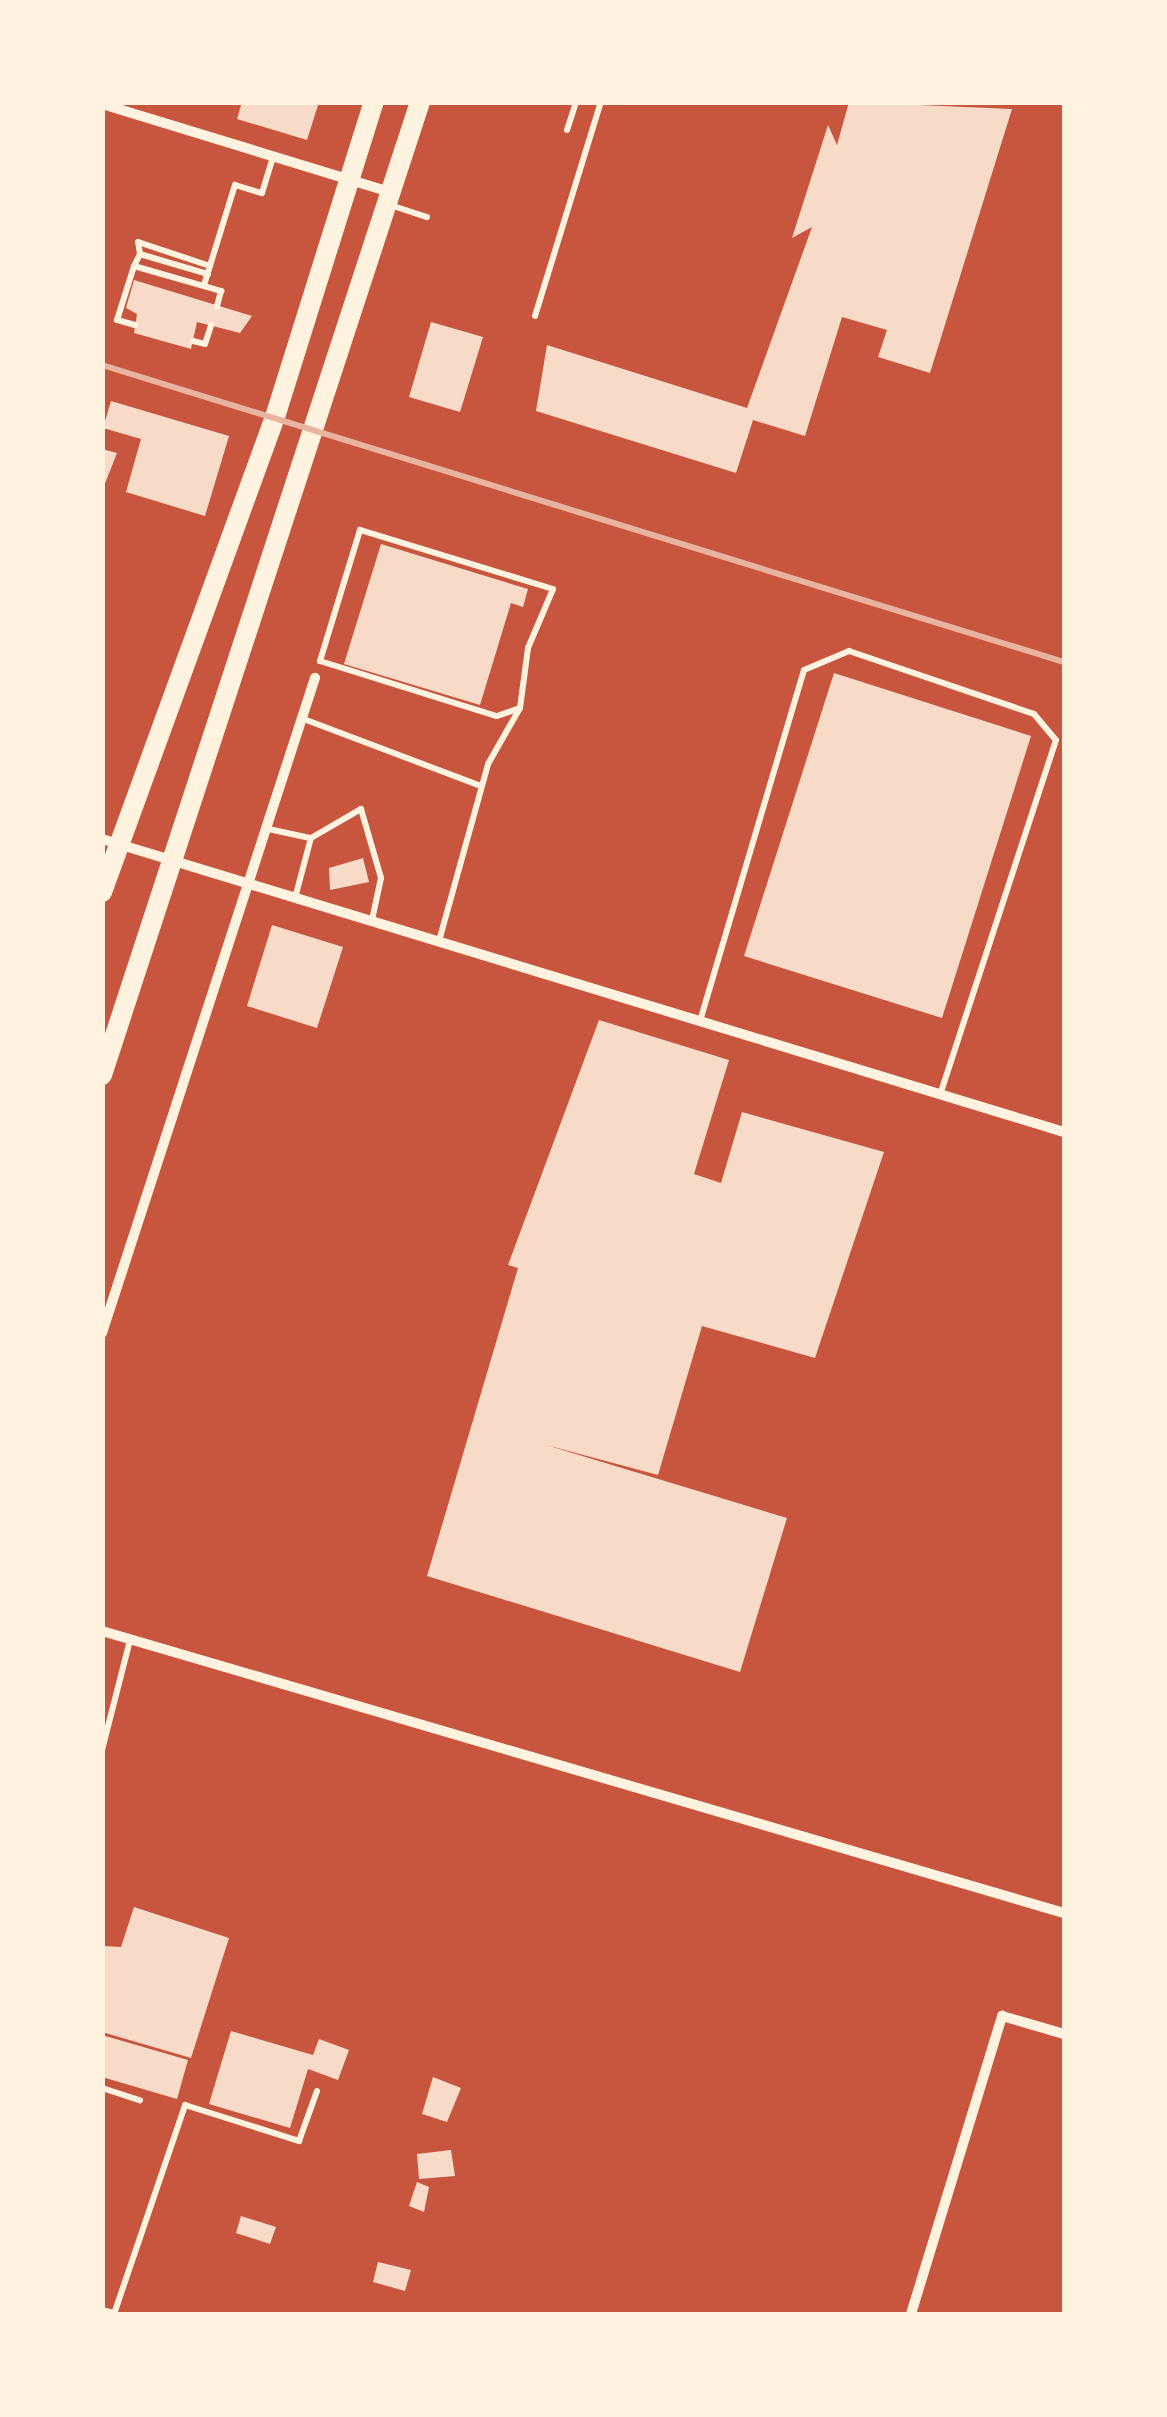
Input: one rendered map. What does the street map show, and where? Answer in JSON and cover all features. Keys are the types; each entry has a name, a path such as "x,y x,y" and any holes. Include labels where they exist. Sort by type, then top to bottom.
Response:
{"highway":[{"path":"102,892 111,842 276,417 374,102"},
{"path":"102,1075 420,102"}],"street":[{"path":"102,104 350,180 388,198"},
{"path":"102,1333 244,882 315,678"},
{"path":"111,842 1064,1132"},
{"path":"102,1631 1064,1913"},
{"path":"911,2314 1002,2016 1064,2034"},
{"path":"102,2312 112,2314"}],"lane":[{"path":"567,130 576,102"},
{"path":"535,316 601,102"},
{"path":"204,285 235,185 262,193 273,156"},
{"path":"388,198 427,217"},
{"path":"135,325 117,320 140,254 209,270"},
{"path":"134,266 221,291 217,306"},
{"path":"193,341 205,344 211,326"},
{"path":"315,678 360,530 553,589 528,648 520,708 482,786 438,942"},
{"path":"700,1021 804,670 849,651 1034,714 1056,740 940,1094"},
{"path":"320,662 496,716 520,708"},
{"path":"301,718 482,786"},
{"path":"263,828 310,838 361,809 381,878 372,921"},
{"path":"295,898 310,838"},
{"path":"102,1750 130,1639"},
{"path":"102,1716 112,1714"},
{"path":"102,2088 140,2100"},
{"path":"112,2314 185,2105 299,2142 317,2091"}],"building":[{"path":"242,102 319,102 307,140 237,119"},
{"path":"849,102 1012,109 930,373 878,357 887,330 842,317 805,436 753,420 736,473 536,411 547,345 747,408 812,227 792,238 828,125 837,145"},
{"path":"134,280 252,316 240,333 197,322 191,349 134,333 137,314 126,308"},
{"path":"431,322 483,337 460,412 409,397"},
{"path":"111,401 229,436 205,516 126,492 141,439 103,428"},
{"path":"102,449 117,453 102,491"},
{"path":"381,544 528,589 523,607 511,603 480,705 344,664"},
{"path":"834,673 1031,736 942,1018 744,956"},
{"path":"363,858 369,882 330,890 329,868"},
{"path":"272,925 343,947 317,1028 247,1006"},
{"path":"599,1020 729,1060 694,1174 721,1183 742,1112 884,1152 815,1358 702,1326 658,1475 546,1445 787,1518 740,1672 427,1576 518,1268 508,1265"},
{"path":"134,1907 229,1938 191,2058 102,2032 102,1946 121,1947"},
{"path":"231,2031 313,2055 319,2039 349,2050 338,2080 308,2069 290,2128 209,2104"},
{"path":"102,2035 188,2060 177,2099 102,2077"},
{"path":"433,2077 461,2088 447,2122 422,2114"},
{"path":"451,2150 455,2176 419,2179 417,2154"},
{"path":"417,2182 429,2187 424,2212 409,2206"},
{"path":"241,2216 276,2227 270,2244 236,2233"},
{"path":"378,2262 411,2270 405,2291 373,2282"}],"railway":[{"path":"102,365 1064,662"}]}
